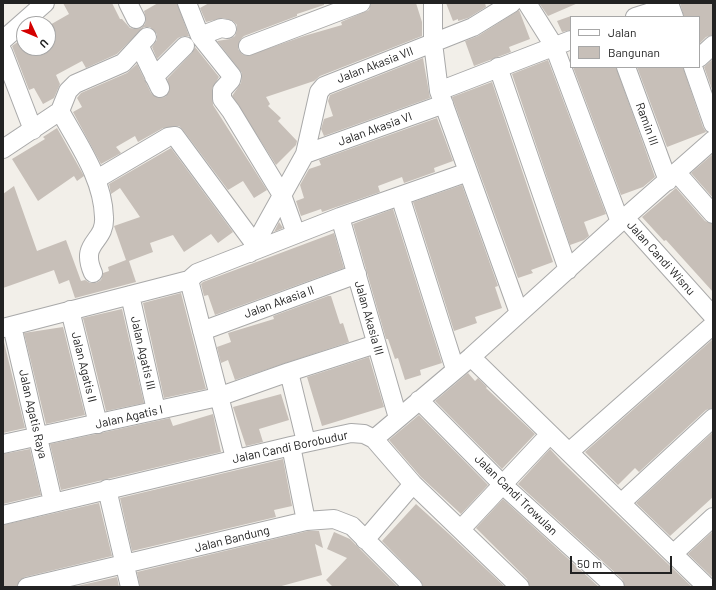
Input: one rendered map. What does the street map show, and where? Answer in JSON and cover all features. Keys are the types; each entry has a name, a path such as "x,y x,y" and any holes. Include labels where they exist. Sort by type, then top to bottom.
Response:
{"street":[{"path":"3,40 45,3"},
{"path":"128,3 136,19"},
{"path":"187,3 200,36 232,76 231,80 222,90 222,99 231,111 282,195 296,234"},
{"path":"248,46 361,3"},
{"path":"433,3 433,43 442,98 519,313"},
{"name":"Jalan Akasia VII","path":"305,154 319,92 324,86 473,27 512,3"},
{"path":"527,3 554,46 623,220"},
{"path":"630,3 635,16"},
{"path":"640,16 671,9"},
{"path":"200,36 221,28 227,29"},
{"name":"Jalan Akasia VI","path":"305,154 442,98 498,67 570,40"},
{"path":"3,149 60,111 68,91 75,84 123,63 144,42 157,82 185,46"},
{"path":"700,57 713,45"},
{"path":"3,52 33,130"},
{"path":"498,67 568,270"},
{"name":"Ramin III","path":"626,68 673,176"},
{"path":"693,68 713,124"},
{"path":"60,111 97,179 104,217 103,228 89,251 88,262 92,273"},
{"path":"97,179 168,137 175,136 252,248"},
{"path":"520,587 413,484 374,439 471,357 713,140"},
{"path":"252,248 305,154"},
{"path":"8,327 189,280 197,273 252,248 296,234 468,172"},
{"path":"673,176 713,214"},
{"path":"400,196 455,369"},
{"name":"Jalan Akasia III","path":"340,217 398,418"},
{"name":"Jalan Candi Wisnu","path":"623,220 713,316"},
{"name":"Jalan Akasia II","path":"202,331 357,274"},
{"path":"189,280 235,458"},
{"name":"Jalan Agatis III","path":"130,295 156,410"},
{"name":"Jalan Agatis II","path":"70,310 98,424"},
{"path":"569,452 713,324"},
{"name":"Jalan Agatis Raya","path":"8,327 39,437 53,502"},
{"name":"Jalan Agatis I","path":"3,444 218,396 376,344"},
{"path":"471,357 708,587"},
{"path":"289,372 299,444 306,521"},
{"name":"Jalan Candi Trowulan","path":"419,400 503,485 615,587"},
{"path":"621,503 713,418"},
{"name":"Jalan Candi Borobudur","path":"3,515 235,458 351,433 364,434 374,439"},
{"path":"461,530 550,434"},
{"path":"365,540 413,484"},
{"path":"107,489 130,587"},
{"path":"673,554 713,517"},
{"name":"Jalan Bandung","path":"27,587 126,565 306,521 334,519 352,526 413,587"}],"building":[{"path":"63,3 112,3 120,19 122,19 130,28 136,29 141,28 145,24 146,19 144,11 158,3 177,3 189,36 178,38 157,59 152,47 157,40 157,34 150,27 144,27 117,54 86,68 82,61 56,75 60,84 54,98 43,104 34,88 29,90 12,46 16,43 16,56 56,56 56,21 69,14"},
{"path":"209,3 324,3 324,5 297,14 297,16 244,36 240,40 238,49 242,54 247,56 304,36 342,25 341,22 369,10 371,3 416,3 422,22 422,36 320,76 314,81 266,97 270,104 268,106 281,118 278,121 297,141 296,145 276,165 232,96 241,83 242,73 217,41 230,39 235,36 237,25 233,21 223,18 206,22 200,8"},
{"path":"446,3 485,3 486,7 468,18 453,21"},
{"path":"539,3 578,3 548,16"},
{"path":"680,3 713,3 713,35 706,37 700,43 700,16 684,16"},
{"path":"519,10 530,39 509,47 511,52 474,66 465,41 478,36"},
{"path":"570,16 570,30 562,32 557,21"},
{"path":"195,47 219,77 212,89 213,105 267,190 254,198 243,181 228,190 179,126 163,128 138,142 135,136 116,147 121,153 101,164 73,112 82,107 77,98 81,93 127,73 137,64 151,93 159,98 165,97 170,89 167,79 192,53"},
{"path":"423,58 430,98 324,136 321,129 324,119 333,116 328,101 330,95"},
{"path":"713,59 713,92 704,67"},
{"path":"548,60 606,214 584,222 589,236 584,240 570,245 512,74"},
{"path":"573,68 616,68 655,177 643,187 621,195"},
{"path":"637,68 683,68 706,132 667,147"},
{"path":"492,82 553,262 531,270 533,273 518,278 452,97"},
{"path":"437,118 453,161 434,168 435,172 404,183 402,177 378,186 380,192 322,212 321,209 301,216 296,201 304,198 300,185 309,169 321,165 319,160"},
{"path":"57,128 84,176 77,181 74,176 38,201 12,159 45,139 43,137"},
{"path":"171,148 233,232 218,243 211,234 184,252 173,235 150,243 153,252 129,261 136,282 75,298 69,280 59,284 54,270 3,288 3,194 14,186 37,251 66,240 81,281 85,280 90,283 96,283 101,280 103,273 109,271 108,267 126,260 114,226 140,217 120,188 111,194 109,184"},
{"path":"713,154 713,198 691,173"},
{"path":"462,185 498,286 495,287 502,308 475,317 477,323 454,331 413,202"},
{"path":"676,188 705,221 713,224 713,292 666,240 664,241 642,217"},
{"path":"393,209 442,363 420,370 421,375 405,380 398,358 395,359 388,339 386,339 353,224"},
{"path":"279,222 283,228 274,232"},
{"path":"334,233 344,268 215,315 208,295 204,296 201,284 203,282"},
{"path":"181,293 206,389 164,398 143,303"},
{"path":"331,296 340,324 343,323 349,342 235,380 228,360 221,363 217,347 231,342 228,333 274,319 273,316"},
{"path":"122,309 144,403 106,411 83,318"},
{"path":"63,327 85,415 46,424 24,333"},
{"path":"3,338 25,428 3,433"},
{"path":"713,339 713,408 706,410 639,472 635,468 618,485 585,452"},
{"path":"369,357 384,407 322,426 307,377"},
{"path":"468,373 475,381 478,378 487,387 486,388 535,434 502,469 435,401"},
{"path":"281,394 289,420 259,429 263,442 246,446 233,407"},
{"path":"213,414 221,452 61,490 50,444 170,418 173,426"},
{"path":"419,415 488,485 461,514 421,477 389,440"},
{"path":"713,432 713,497 670,536 636,503"},
{"path":"30,449 41,495 3,504 3,454"},
{"path":"550,449 692,587 625,587 622,579 518,484"},
{"path":"283,459 292,506 274,510 276,517 132,551 120,498"},
{"path":"503,499 599,587 530,587 527,579 476,528"},
{"path":"99,503 112,556 25,577 20,580 17,587 3,587 3,525"},
{"path":"416,504 505,587 423,587 420,580 382,541"},
{"path":"308,531 319,531 323,548 315,544 322,575 278,587 140,587 137,572"},
{"path":"713,531 713,578 688,554"},
{"path":"334,532 350,539 398,587 333,587 326,580 347,558 327,549"},
{"path":"117,577 119,587 73,587"}]}
